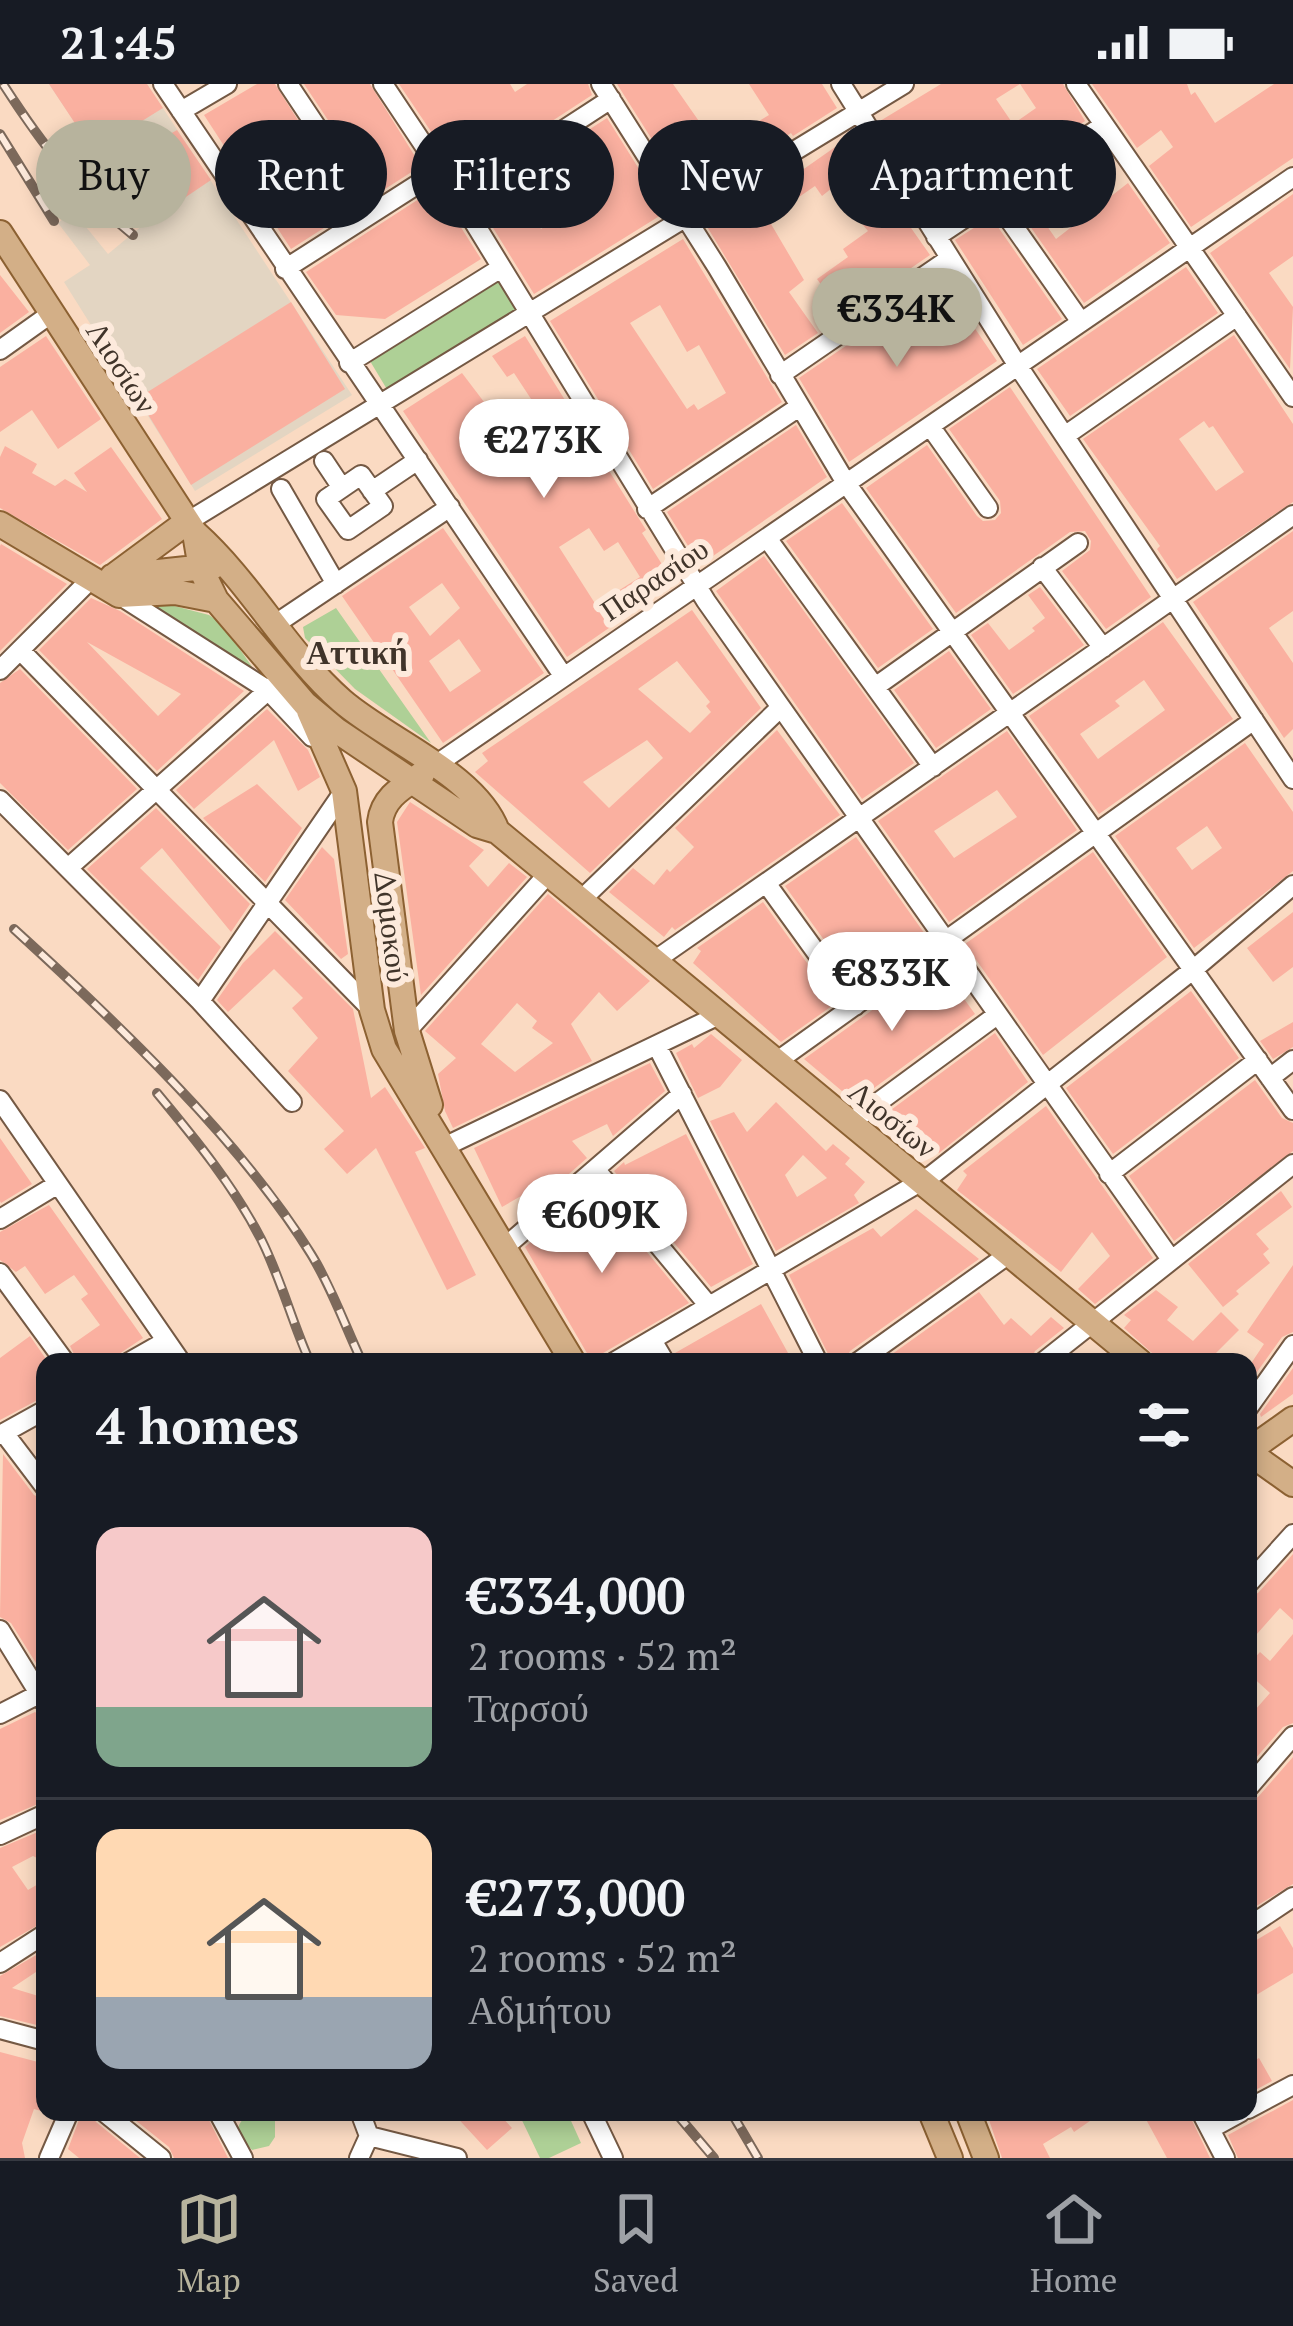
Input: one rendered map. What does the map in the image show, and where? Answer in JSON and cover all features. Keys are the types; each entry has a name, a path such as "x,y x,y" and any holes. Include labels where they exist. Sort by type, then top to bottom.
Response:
{"main road":[{"name":"Λιοσίων","path":"0,233 191,527 228,562 335,695 489,808 497,831"},
{"path":"0,524 106,584 216,600"},
{"name":"Λιοσίων","path":"191,527 201,569 216,600 274,684 476,825 497,831 1129,1353"},
{"path":"106,584 191,527"},
{"path":"106,584 228,562"},
{"name":"Δομοκού","path":"305,704 344,791 372,1010 396,1072 446,1146 568,1353"},
{"name":"Παρασίου","path":"411,781 434,766"},
{"name":"Δομοκού","path":"411,781 386,802 380,822 407,1030 446,1146"},
{"path":"1257,1445 1293,1419"},
{"path":"1257,1458 1293,1484"},
{"path":"935,2121 950,2158"},
{"path":"972,2121 986,2158"}],"street":[{"path":"163,84 564,677"},
{"path":"181,111 227,84"},
{"path":"288,84 312,120"},
{"path":"382,84 411,127"},
{"path":"841,84 1018,366 1293,779"},
{"path":"804,145 904,84"},
{"path":"1076,84 1101,120"},
{"path":"567,120 606,92 638,142"},
{"path":"1116,142 1290,386"},
{"name":"Παρασίου","path":"434,766 1293,176"},
{"path":"285,269 411,189"},
{"path":"477,228 696,586 1170,1258"},
{"path":"191,527 380,404 670,228"},
{"path":"692,228 847,483 1293,1110"},
{"path":"936,237 949,228"},
{"path":"1015,228 1081,322"},
{"path":"780,375 950,259"},
{"path":"350,363 502,268"},
{"path":"0,350 52,314"},
{"path":"1066,435 1237,316"},
{"path":"647,509 799,407"},
{"path":"930,426 988,508"},
{"path":"372,490 418,460"},
{"path":"324,461 342,488"},
{"path":"362,475 372,490 383,506 348,530 326,499 362,475"},
{"path":"280,489 336,584"},
{"path":"283,619 450,507"},
{"path":"307,534 337,514"},
{"path":"654,961 1293,515"},
{"path":"364,519 385,551"},
{"path":"767,538 933,767"},
{"path":"875,687 1078,542"},
{"path":"1042,567 1103,648"},
{"path":"0,670 106,584 274,684 334,766"},
{"path":"20,650 372,1010"},
{"path":"68,868 274,684"},
{"path":"581,900 781,708"},
{"path":"776,1062 1254,720"},
{"path":"1277,755 1293,739"},
{"path":"200,1001 344,791"},
{"path":"0,800 200,1001 292,1102"},
{"path":"407,1030 548,874"},
{"path":"766,883 855,1006"},
{"path":"630,1353 921,1181 1194,969 1293,885"},
{"path":"338,975 366,962"},
{"path":"446,1146 719,1015"},
{"path":"850,1123 997,1015"},
{"path":"657,1046 814,1353"},
{"path":"1109,1174 1258,1060"},
{"path":"1270,1078 1293,1060"},
{"path":"506,1246 682,1094"},
{"path":"0,1100 175,1353"},
{"path":"1054,1353 1293,1164"},
{"path":"596,1169 709,1306"},
{"path":"0,1219 58,1184"},
{"path":"871,1353 1009,1254"},
{"path":"0,1273 58,1353"},
{"path":"652,1340 660,1353"},
{"path":"145,1353 166,1341"},
{"path":"1257,1395 1293,1345"},
{"path":"36,1415 2,1434 36,1476"},
{"path":"1257,1574 1293,1534"},
{"path":"0,1630 36,1685"},
{"path":"0,1714 36,1699"},
{"path":"1257,1778 1293,1736"},
{"path":"0,1835 36,1818"},
{"path":"1257,1922 1292,1900"},
{"path":"0,1963 36,1940"},
{"path":"0,2029 36,2039"},
{"path":"1257,2104 1293,2085"},
{"path":"58,2154 67,2121"},
{"path":"115,2121 161,2158"},
{"path":"223,2121 244,2158"},
{"path":"359,2158 369,2136 363,2121"},
{"path":"595,2121 613,2158"},
{"path":"1206,2121 1225,2158"},
{"path":"369,2136 457,2158"}],"shaded area":[{"path":"49,84 147,84 171,120 73,120"},
{"path":"191,151 215,187 215,228 242,228 352,395 195,491 64,282 90,265 62,228 87,228 108,254 139,228 191,228"}],"green space":[{"path":"500,280 519,309 388,391 370,361"},
{"path":"134,602 163,603 209,615 223,625 257,674"},
{"path":"336,608 431,743 355,689 305,638 303,627"},
{"path":"275,2121 275,2137 269,2146 252,2150 237,2133 239,2124"},
{"path":"522,2121 571,2121 581,2143 540,2158"}],"building":[{"path":"49,84 147,84 163,108 144,120 73,120"},
{"path":"257,84 275,84 298,120 215,120 215,132 204,115"},
{"path":"304,84 370,84 411,150 411,172 387,188 387,120 328,120"},
{"path":"399,84 510,84 515,92 527,84 588,84 592,95 554,120 423,120"},
{"path":"617,84 673,84 698,120 640,120"},
{"path":"749,84 822,84 837,108 804,129 804,120 761,120 769,115"},
{"path":"941,84 1020,84 996,99 1010,120 882,120"},
{"path":"1020,84 1063,84 1084,120 1019,120 1036,108"},
{"path":"1092,84 1187,84 1215,123 1274,84 1293,84 1293,158 1191,227 1149,166 1173,147 1161,130 1137,148"},
{"path":"614,129 638,167 640,228 534,294 493,228 614,228"},
{"path":"191,151 211,180 191,194"},
{"path":"828,152 828,191 822,196 815,186 804,194 804,169"},
{"path":"1128,183 1170,243 1084,303 1031,228 1048,228 1056,239 1070,228 1116,228 1116,192"},
{"path":"1293,194 1293,256 1269,273 1293,307 1290,369 1210,253"},
{"path":"411,204 411,228 461,228 481,259 385,319 336,315 306,272 374,228 387,228 387,220"},
{"path":"277,228 324,228 291,249"},
{"path":"708,228 773,228 804,280 789,292 818,333 785,355"},
{"path":"865,228 911,228 930,255 843,315 817,279 848,257 843,249 868,231"},
{"path":"974,228 999,228 1062,319 1023,345 955,240"},
{"path":"683,239 782,402 653,489 550,321","holes":["660,305 687,352 699,345 726,393 698,410 694,404 687,409 630,323"]},
{"path":"1186,267 1218,313 1070,416 1037,369"},
{"path":"0,275 29,312 0,333"},
{"path":"942,280 997,361 849,462 799,378"},
{"path":"291,302 345,389 191,485 138,398"},
{"path":"1234,335 1293,424 1293,502 1177,579 1157,549 1160,546 1083,439","holes":["1204,421 1209,428 1213,426 1244,472 1216,491 1179,439"]},
{"path":"46,336 101,419 58,449 32,410 0,432 0,367"},
{"path":"525,336 674,583 567,657 403,411 462,373 500,423 533,402 514,373 507,377 492,356","holes":["589,528 604,551 618,542 640,577 596,605 559,547"]},
{"path":"1010,387 1151,597 1106,629 1062,571 1090,550 1085,531 1070,532 956,613 866,488 927,445 977,516 995,520 1001,513 1000,501 949,429"},
{"path":"796,425 827,477 700,565 667,512"},
{"path":"5,446 37,464 32,473 55,486 65,479 87,492 74,473 111,447 162,519 100,565 0,508 0,457"},
{"path":"842,503 933,629 878,668 786,541"},
{"path":"443,528 544,673 443,743 342,596","holes":["442,583 460,608 430,636 409,607","459,639 481,671 450,692 429,661"]},
{"path":"1293,531 1293,611 1269,628 1293,663 1293,729 1284,738 1193,602"},
{"path":"0,546 67,584 0,651"},
{"path":"764,556 914,763 862,799 716,591"},
{"path":"1040,587 1084,645 1013,694 971,635 988,623 1009,650 1045,618 1028,595"},
{"path":"91,598 120,611 244,691 157,771 39,650","holes":["87,642 181,694 158,716"]},
{"path":"692,610 761,708 590,873 475,772 488,761 482,753","holes":["677,661 710,702 706,706 711,712 690,733 638,689","647,740 663,758 609,808 583,782"]},
{"path":"1163,622 1233,719 1099,814 1029,716","holes":["1144,680 1165,710 1098,759 1080,734 1120,706 1115,701"]},
{"path":"949,651 991,709 936,748 894,690"},
{"path":"20,669 137,789 68,850 0,783 0,683"},
{"path":"267,709 308,750 320,777 298,791 274,740 194,809 176,790"},
{"path":"777,730 840,815 675,930 672,927 664,937 609,892 633,868 654,885 667,869 670,872 694,847 675,828"},
{"path":"1007,731 1077,830 949,922 878,821","holes":["997,790 1017,817 954,858 934,831"]},
{"path":"1245,743 1293,812 1293,871 1194,948 1115,836","holes":["1207,826 1222,848 1192,870 1176,848"]},
{"path":"257,784 302,828 265,882 203,818"},
{"path":"410,802 484,850 469,866 488,887 509,863 527,877 421,995 397,822"},
{"path":"156,808 250,904 231,932 162,848 140,868 221,947 198,980 87,869"},
{"path":"856,837 927,937 858,987 785,886"},
{"path":"322,847 334,859 348,954 341,959 285,900"},
{"path":"1093,852 1167,957 1043,1055 965,944"},
{"path":"548,894 650,981 617,1011 599,992 571,1024 592,1061 453,1128 438,1074 456,1058 425,1031","holes":["517,1003 537,1021 532,1028 553,1043 515,1072 481,1044"]},
{"path":"763,902 836,1003 781,1042 693,963 701,951 697,948"},
{"path":"1293,912 1293,967 1273,982 1247,948"},
{"path":"275,931 353,1009 371,1098 385,1087 425,1148 415,1152 476,1275 447,1290 376,1148 347,1174 324,1149 344,1131 288,1071 318,1038 292,1008 303,998 274,969 228,1012 217,1000 243,963"},
{"path":"938,963 975,1014 855,1102 804,1059"},
{"path":"1191,991 1239,1058 1113,1154 1066,1088"},
{"path":"1293,1022 1293,1047 1273,1059 1260,1041"},
{"path":"995,1033 1028,1082 939,1153 930,1147 921,1157 876,1121"},
{"path":"711,1034 742,1060 720,1087 698,1098 676,1053 692,1044 694,1048"},
{"path":"650,1063 665,1091 613,1136 607,1124 572,1141 587,1158 543,1197 535,1188 502,1207 474,1148"},
{"path":"1255,1080 1282,1118 1293,1123 1293,1151 1174,1241 1129,1176"},
{"path":"776,1102 826,1151 833,1144 850,1158 845,1164 865,1182 854,1195 859,1203 776,1251 710,1121 734,1112 747,1132","holes":["803,1155 827,1178 797,1197 785,1175"]},
{"path":"1046,1106 1153,1258 1095,1304 1078,1289 1110,1256 1092,1232 1061,1272 957,1190 967,1175 963,1171"},
{"path":"686,1134 753,1264 711,1287 614,1171"},
{"path":"0,1138 32,1184 1,1203 0,1201"},
{"path":"594,1188 689,1303 603,1353 587,1353 525,1247"},
{"path":"1281,1191 1292,1207 1256,1234 1269,1249 1263,1254 1270,1263 1223,1307 1188,1264"},
{"path":"49,1205 143,1338 120,1353 74,1353 70,1346 100,1325 81,1299 88,1294 74,1275 45,1294 25,1266 16,1272 0,1260 0,1232"},
{"path":"916,1209 979,1259 849,1353 828,1353 789,1275 873,1228 881,1237"},
{"path":"1293,1265 1293,1332 1282,1337 1257,1372 1257,1354 1264,1344 1247,1332"},
{"path":"1156,1290 1178,1307 1167,1320 1193,1341 1221,1312 1239,1330 1216,1353 1152,1353 1124,1328 1131,1320 1124,1315"},
{"path":"979,1292 1004,1325 1011,1318 1031,1336 1051,1317 1064,1328 1034,1353 894,1353"},
{"path":"761,1304 788,1353 675,1353"},
{"path":"30,1336 42,1353 36,1353 36,1401 0,1420 0,1358"},
{"path":"1293,1368 1293,1394 1261,1417 1260,1414"},
{"path":"3,1454 36,1496 36,1663 11,1623 0,1617"},
{"path":"1293,1554 1293,1620 1280,1608 1257,1634 1258,1593"},
{"path":"1293,1634 1293,1723 1283,1727 1257,1757 1257,1708 1270,1693 1257,1681 1257,1655 1260,1652 1270,1661"},
{"path":"36,1713 36,1805 0,1820 0,1729"},
{"path":"1293,1757 1293,1884 1257,1906 1257,1797"},
{"path":"36,1833 36,1858 12,1867 28,1890 36,1885 36,1926 0,1947 0,1848"},
{"path":"1280,1926 1293,1948 1293,1973 1257,1995 1257,1940"},
{"path":"36,1955 36,1972 12,1988 36,1995 36,2025 0,2016 0,1976"},
{"path":"0,2052 36,2061 36,2110 22,2143 25,2158 0,2158"},
{"path":"1257,2059 1272,2081 1257,2089"},
{"path":"1293,2100 1293,2158 1238,2158 1228,2135"},
{"path":"79,2121 96,2121 140,2158 79,2158 68,2149"},
{"path":"136,2121 210,2121 228,2158 174,2158 169,2147"},
{"path":"460,2121 505,2121 512,2128 487,2150"},
{"path":"989,2121 1090,2121 1043,2144 1050,2158 1002,2158"},
{"path":"1147,2121 1192,2121 1210,2158 1167,2158"}],"railway":[{"path":"3,84 62,166 133,235"},
{"path":"0,134 36,192"},
{"path":"14,929 133,1042 248,1167 311,1254 358,1353"},
{"path":"157,1093 250,1219 307,1353"},
{"path":"683,2121 714,2158"},
{"path":"736,2121 758,2158"}],"district":[{"name":"Αττική","path":"357,651"}]}
